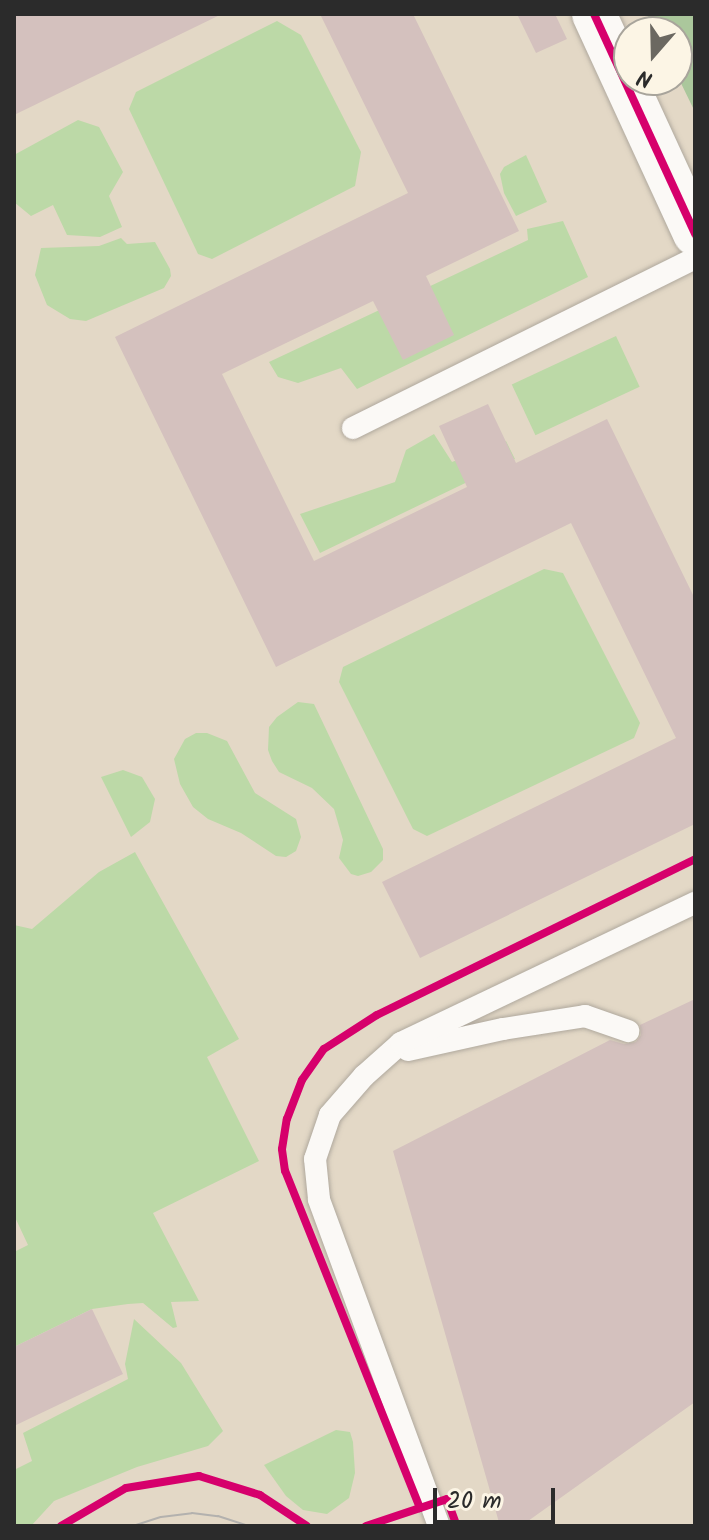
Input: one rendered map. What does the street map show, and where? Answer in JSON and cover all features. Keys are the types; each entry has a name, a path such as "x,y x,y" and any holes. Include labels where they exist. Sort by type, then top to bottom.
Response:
{"street":[{"path":"594,14 695,234"}],"lane":[{"path":"353,428 695,258"},
{"path":"439,1526 319,1199 315,1159 330,1115 401,1043 695,903"},
{"path":"388,1055 503,1029 585,1016 628,1031"}],"green space":[{"path":"695,14 695,112 687,96 693,96 693,16 648,16"},
{"path":"277,21 301,35 361,152 355,186 212,259 198,254 129,109 136,92"},
{"path":"78,120 99,127 123,172 109,196 122,227 100,237 67,235 53,205 31,216 14,202 14,155"},
{"path":"526,155 547,202 516,216 504,193 500,174 504,167"},
{"path":"563,221 588,277 357,389 341,368 298,383 278,377 269,362 528,240 527,229"},
{"path":"121,238 127,244 155,242 170,269 171,276 164,288 86,321 70,319 47,305 35,275 41,248 99,246"},
{"path":"616,336 640,387 535,435 512,385"},
{"path":"434,434 452,462 506,441 515,459 320,553 300,514 395,482 406,450"},
{"path":"544,569 563,573 640,723 634,738 427,836 413,829 339,682 343,667"},
{"path":"298,702 314,704 383,849 383,860 371,872 358,876 351,874 339,858 343,840 334,809 312,788 279,772 272,761 268,750 269,727"},
{"path":"196,733 207,733 227,741 255,793 296,819 301,837 296,851 286,857 276,856 241,833 208,819 193,807 180,784 174,759 185,739"},
{"path":"123,770 142,777 155,799 150,822 131,837 101,777"},
{"path":"135,852 239,1039 207,1057 259,1161 153,1213 199,1301 171,1302 177,1327 173,1328 143,1303 128,1304 92,1309 14,1347 14,1252 28,1245 14,1215 14,925 32,929 99,872"},
{"path":"134,1319 181,1363 223,1431 208,1446 137,1467 54,1501 31,1526 14,1526 14,1470 32,1461 23,1433 128,1379 125,1364"},
{"path":"336,1430 350,1432 353,1442 355,1473 349,1498 327,1514 303,1510 286,1496 264,1465"}],"building":[{"path":"14,14 222,14 14,115"},
{"path":"320,14 413,14 519,231 426,276 454,335 403,360 373,301 222,374 314,561 467,487 439,426 488,404 516,463 607,419 695,599 695,824 420,958 382,882 676,738 571,523 276,667 115,337 408,193"},
{"path":"517,14 555,14 567,39 536,53"},
{"path":"695,999 695,1402 521,1526 500,1526 393,1151 610,1040 624,1044 636,1042 641,1035 640,1025"},
{"path":"92,1309 123,1374 14,1426 14,1347"}],"tram line":[{"path":"133,1526 161,1517 192,1513 218,1516 249,1526"}],"cycle path":[{"path":"594,14 695,234"},
{"path":"420,1508 285,1171 282,1149 287,1119 302,1080 324,1049 377,1015 695,859"},
{"path":"61,1526 126,1488 199,1476 260,1495 307,1526"},
{"path":"366,1526 447,1499 457,1526"}]}
